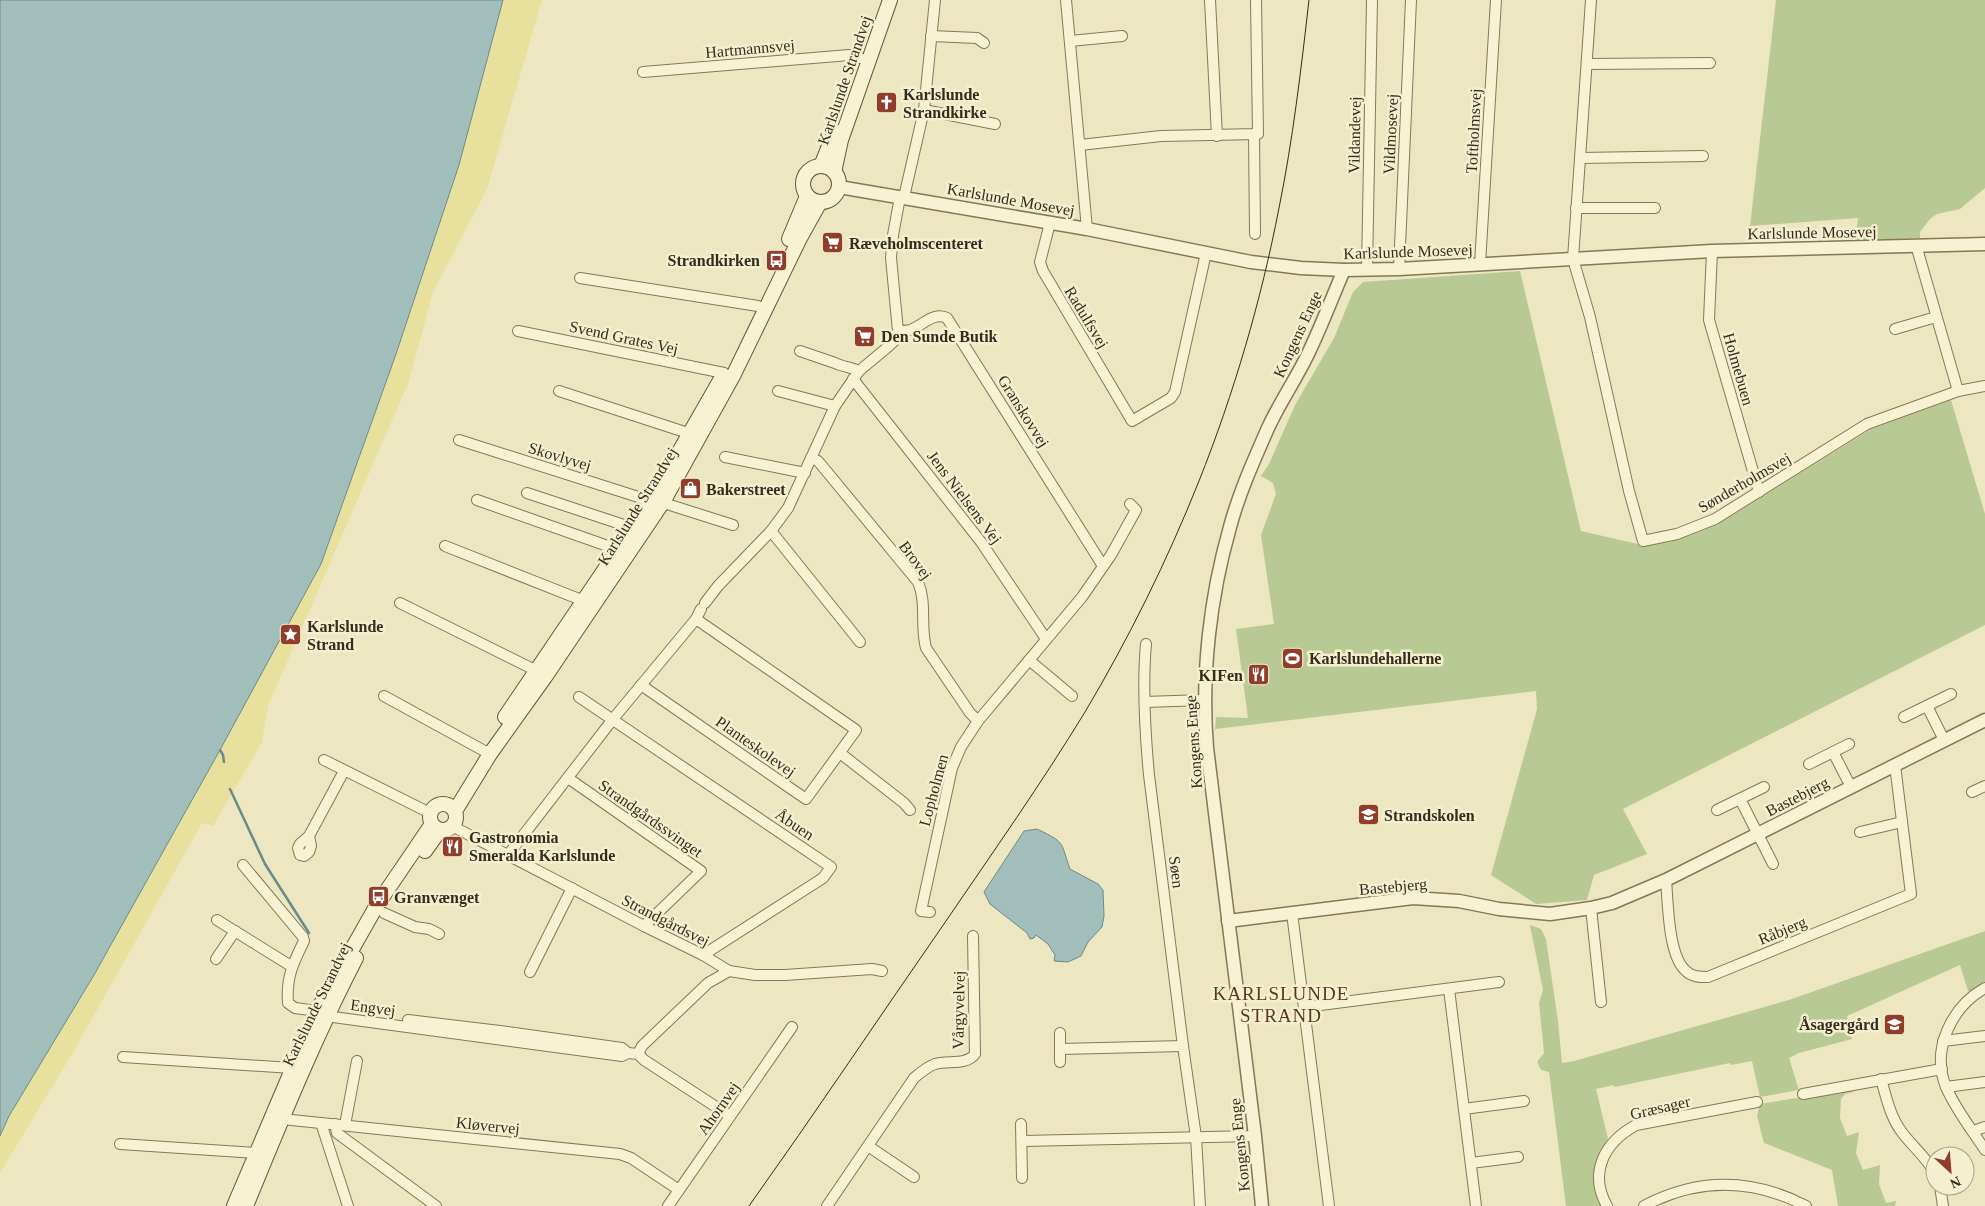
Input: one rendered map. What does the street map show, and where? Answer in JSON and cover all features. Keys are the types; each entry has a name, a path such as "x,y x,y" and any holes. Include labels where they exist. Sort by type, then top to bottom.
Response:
{"main road":[{"name":"Karlslunde Strandvej","path":"821,166 833,138 880,0"},
{"name":"Karlslunde Strandvej","path":"834,172 841,140 890,0"},
{"path":"826,167 834,172 839,182 839,187 834,196 825,202 814,199 803,185 806,175 815,168 826,167"},
{"name":"Karlslunde Strandvej","path":"451,808 537,671 633,528 657,501 758,306 798,221 814,199"},
{"name":"Karlslunde Strandvej","path":"487,752 545,677 657,501 734,374 800,238 814,199"},
{"path":"439,804 451,808 456,819 439,823 432,809 439,804"},
{"name":"Karlslunde Strandvej","path":"246,1206 282,1119 322,1012 439,823"},
{"name":"Karlslunde Strandvej","path":"234,1206 292,1068 377,905 439,823"}],"street":[{"path":"508,855 718,586 771,531 788,508 835,406 856,375 894,341 898,331 891,258 893,236 924,110 935,0"},
{"path":"1066,0 1087,229"},
{"path":"1210,0 1217,136"},
{"path":"1255,234 1256,0"},
{"name":"Vildandevej","path":"1367,270 1372,0"},
{"name":"Vildmosevej","path":"1398,269 1411,0"},
{"name":"Toftholmsvej","path":"1480,264 1496,0"},
{"path":"1573,259 1591,0"},
{"path":"931,36 977,38 984,43"},
{"path":"1070,41 1122,36"},
{"name":"Hartmannsvej","path":"643,72 849,55 860,58"},
{"path":"1587,64 1710,63"},
{"path":"924,110 995,124"},
{"path":"1080,145 1162,136 1256,134"},
{"path":"1580,158 1703,156"},
{"name":"Karlslunde Mosevej","path":"839,187 1087,229 1263,264 1301,268 1344,270 1398,269 1712,250 1985,244"},
{"path":"1576,208 1655,208"},
{"name":"Radulfsvej","path":"1050,223 1040,262 1042,271 1132,421 1171,398 1175,392 1206,253"},
{"path":"1916,245 1958,391"},
{"name":"Holmebuen","path":"1712,250 1709,320 1759,492"},
{"name":"Sønderholmsvej","path":"1573,259 1590,317 1629,490 1643,541 1677,534 1716,519 1867,424 1958,391 1985,386"},
{"name":"Kongens Enge","path":"1262,1206 1207,748 1204,700 1213,610 1220,567 1230,525 1247,478 1270,425 1308,355 1344,270"},
{"path":"580,278 758,306"},
{"name":"Granskovvej","path":"898,331 909,330 935,316 947,318 1103,566"},
{"path":"1895,329 1936,317"},
{"name":"Svend Grates Vej","path":"518,331 724,373"},
{"path":"800,352 852,367 856,375"},
{"name":"Jens Nielsens Vej","path":"856,375 981,542 1046,639"},
{"path":"559,391 691,434"},
{"path":"778,391 835,406"},
{"name":"Skovlyvej","path":"459,440 734,525"},
{"path":"725,457 805,473"},
{"name":"Brovej","path":"811,458 818,461 918,582 923,598 923,638 926,648 970,713 978,721"},
{"path":"527,493 633,528"},
{"name":"Karlslunde Strandvej","path":"477,500 619,550"},
{"name":"Lopholmen","path":"930,912 921,910 952,768 960,747 978,721 1082,597 1136,510 1130,504"},
{"path":"771,531 860,642"},
{"path":"445,546 584,601"},
{"path":"400,603 537,671"},
{"name":"Planteskolevej","path":"641,685 806,799 856,730 701,610"},
{"name":"Søen","path":"1146,644 1144,661 1149,775 1196,1138 1200,1206"},
{"path":"1029,660 1072,696"},
{"path":"1904,717 1951,694"},
{"path":"384,696 487,752"},
{"path":"578,697 613,719"},
{"path":"1145,702 1204,700"},
{"path":"1927,706 1944,740"},
{"name":"Åbuen","path":"613,719 831,866 823,878 703,954"},
{"name":"Bastebjerg","path":"1228,921 1413,898 1459,901 1500,909 1550,914 1590,908 1632,896 1666,880 1985,720"},
{"name":"Bastebjerg","path":"1809,764 1849,744"},
{"name":"Bastebjerg","path":"1833,752 1851,787"},
{"path":"840,753 904,802 910,810"},
{"name":"Strandgårdsvej","path":"324,760 439,823 508,855 644,926 703,954 729,971 755,975 785,975 872,969 882,972"},
{"name":"Råbjerg","path":"1666,880 1674,948 1679,962 1685,971 1696,977 1708,977 1911,894 1895,765"},
{"path":"309,836 344,771"},
{"name":"Strandgårdssvinget","path":"568,778 700,871 644,926"},
{"path":"1972,792 1985,786"},
{"name":"Bastebjerg","path":"1717,810 1764,787"},
{"name":"Bastebjerg","path":"1740,799 1772,864"},
{"path":"1860,832 1902,822"},
{"path":"217,920 291,966 304,941 303,937 243,865"},
{"path":"530,972 572,888"},
{"path":"1590,908 1601,1002"},
{"path":"384,913 415,927 429,929 439,934"},
{"path":"1292,913 1329,1206"},
{"path":"216,959 235,931"},
{"name":"Vårgyvelvej","path":"827,1206 914,1078 937,1064 968,1060 974,1054 973,936"},
{"name":"Engvej","path":"291,966 287,990 288,1003 295,1008 322,1012 333,1017 622,1056 633,1054"},
{"path":"729,971 708,982 633,1054 730,1116"},
{"path":"1305,1007 1499,982"},
{"path":"1985,988 1960,1008 1947,1029 1942,1069 1946,1087 1985,1150"},
{"path":"1449,989 1476,1206"},
{"name":"Ahornvej","path":"668,1206 792,1027"},
{"path":"1060,1033 1060,1062"},
{"path":"1944,1041 1985,1036"},
{"path":"1060,1049 1183,1046"},
{"path":"123,1057 292,1068"},
{"path":"357,1061 337,1133 436,1206"},
{"path":"1803,1094 1942,1069"},
{"path":"1881,1079 1892,1115 1900,1130 1925,1158"},
{"path":"1946,1087 1985,1082"},
{"path":"1464,1109 1524,1101"},
{"name":"Græsager","path":"1607,1206 1599,1182 1600,1167 1609,1147 1624,1132 1636,1125 1757,1102"},
{"name":"Kløvervej","path":"282,1119 620,1154 632,1158 679,1190"},
{"path":"321,1122 348,1206"},
{"path":"1021,1124 1022,1178"},
{"path":"1973,1131 1985,1127"},
{"path":"1022,1140 1255,1136"},
{"path":"120,1144 257,1153"},
{"path":"868,1146 914,1177"},
{"path":"1470,1163 1518,1157"},
{"path":"1644,1206 1655,1200 1687,1189 1720,1184 1754,1187 1783,1194 1806,1206"}],"green space":[{"path":"1776,0 1985,0 1985,188 1960,209 1937,214 1930,219 1920,232 1920,238 1855,241 1858,218 1750,226"},
{"path":"1520,271 1581,531 1642,545 1670,542 1700,531 1733,515 1871,429 1951,400 1985,514 1985,625 1623,809 1647,854 1594,875 1587,900 1536,904 1491,875 1537,709 1536,691 1215,729 1216,717 1248,718 1236,629 1274,624 1261,535 1276,494 1273,483 1261,476 1269,464 1295,405 1334,338 1353,292 1363,282"},
{"path":"1530,925 1541,929 1546,939 1562,1063 1789,1000 1985,931 1985,983 1970,992 1968,991 1960,965 1847,1016 1852,1039 1799,1053 1789,1058 1799,1090 1760,1097 1752,1061 1731,1065 1730,1063 1615,1087 1613,1085 1596,1089 1608,1139 1598,1161 1604,1206 1566,1206 1549,1072 1541,1070 1537,1062 1544,1053 1539,1003 1543,990"},
{"path":"1852,1089 1853,1092 1845,1094 1841,1099 1840,1118 1847,1136 1859,1132 1856,1153 1863,1170 1880,1165 1879,1184 1886,1203 1896,1201 1895,1206 1838,1206 1832,1170 1764,1143 1757,1116 1760,1104"}],"sand":[{"name":"Karlslunde Strand","path":"503,0 542,0 487,189 433,292 409,381 268,706 262,742 213,826 202,823 75,1049 0,1173 0,1136 9,1116 94,975 220,750 366,435 396,354 459,165"}],"water":[{"path":"0,0 503,0 459,165 396,354 321,564 220,750 94,975 9,1116 0,1136"},
{"path":"1037,829 1058,840 1063,848 1070,869 1098,884 1103,890 1104,916 1102,927 1088,942 1081,956 1068,962 1054,961 1055,955 1048,944 1036,935 1030,939 1027,933 990,904 984,892 1024,831"}],"waterway":[{"path":"220,750 224,762"},
{"path":"230,789 265,864 309,933"}],"tram line":[{"path":"749,1206 1017,818 1085,712 1132,627 1160,570 1187,511 1212,448 1235,380 1264,278 1284,182 1300,78 1309,0"}],"place":[{"name":"Karlslunde Strandkirke","path":"887,103"},
{"name":"Ræveholmscenteret","path":"833,243"},
{"name":"Strandkirken","path":"776,260"},
{"name":"Den Sunde Butik","path":"865,336"},
{"name":"Bakerstreet","path":"690,489"},
{"name":"Karlslunde Strand","path":"291,635"},
{"name":"Karlslundehallerne","path":"1293,658"},
{"name":"KIFen","path":"1259,675"},
{"name":"Strandskolen","path":"1368,815"},
{"name":"Gastronomia Smeralda Karlslunde","path":"453,846"},
{"name":"Granvænget","path":"378,897"},
{"name":"Åsagergård","path":"1895,1024"}],"district":[{"name":"KARLSLUNDE STRAND","path":"1281,1004"}]}
